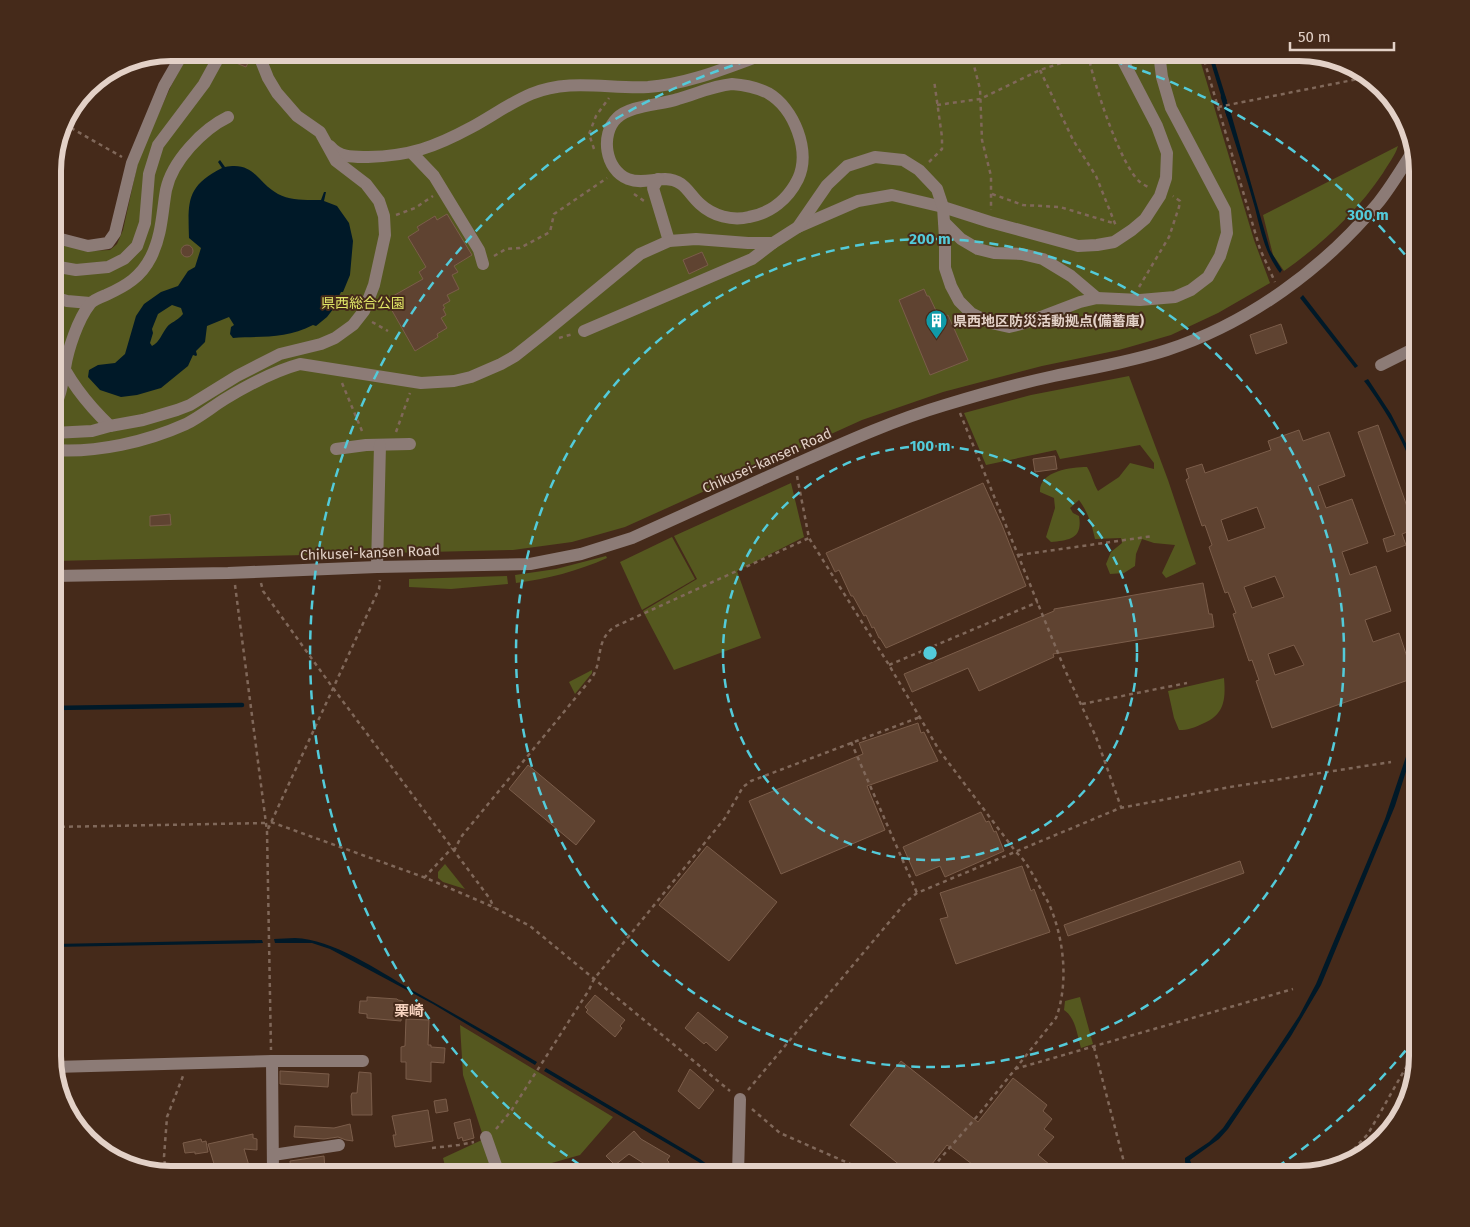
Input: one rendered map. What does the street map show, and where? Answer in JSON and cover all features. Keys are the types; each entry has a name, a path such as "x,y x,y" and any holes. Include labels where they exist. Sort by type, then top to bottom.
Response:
{"street":[{"path":"61,239 88,246 108,243 115,233 132,163 164,86 178,61"},
{"path":"61,269 76,270 108,267 124,259 137,246 145,223 149,174 158,145 204,84 216,61"},
{"path":"61,433 92,431 152,418 190,405 237,376 280,354 321,344 335,338 353,325 364,311 374,285 385,235 379,201 366,184 336,162 320,132 298,116 277,94 261,61"},
{"path":"325,141 336,153 349,157 412,153 435,145 473,126 512,102 534,92 577,84 648,87 680,82 741,61"},
{"path":"584,331 752,259 798,227 858,201 877,196 892,195 943,206 990,222 1078,246 1114,242 1145,219 1162,192 1166,178 1167,153 1158,126 1124,61"},
{"path":"1129,61 1130,72"},
{"path":"798,227 827,185 847,166 875,157 903,160 920,171 937,189 943,206 945,268 951,286 959,301 971,313 991,323 1008,327 1097,298 1132,300 1176,297 1191,290 1208,277 1220,256 1227,233 1225,210 1171,108 1162,77 1160,61"},
{"path":"732,84 752,86 769,94 781,103 792,118 798,132 802,149 798,178 777,206 765,213 736,219 720,216 701,205 681,182 670,179 658,179 646,182 627,178 619,173 612,164 607,140 610,127 617,117 627,112 677,100 716,85 732,84"},
{"path":"61,299 90,303 122,288 142,272 160,237 169,178 176,166 199,138 217,122 228,117"},
{"path":"412,153 434,176 479,250 483,264"},
{"name":"Chikusei-kansen Road","path":"61,576 530,564 600,549 632,538 857,436 955,402 1052,376 1123,362 1168,349 1206,334 1250,312 1300,278 1341,242 1378,202 1408,158"},
{"path":"658,179 653,188 669,241"},
{"path":"944,222 961,239 978,250 1022,254 1043,260 1071,276 1097,298"},
{"path":"61,450 99,448 145,439 187,423 225,399 282,369 300,364 421,383 454,381 472,377 501,364 544,333 640,254 669,241 696,239 773,243"},
{"path":"61,391 70,344 90,303"},
{"path":"1381,365 1409,351"},
{"path":"61,362 74,387 110,426"},
{"path":"336,449 410,444"},
{"path":"378,567 380,445"},
{"path":"272,1061 273,1166"},
{"path":"61,1066 363,1061"},
{"path":"738,1166 740,1099"},
{"path":"486,1137 496,1166"},
{"path":"273,1155 339,1145"}],"path":[{"path":"971,61 980,89 982,140 989,167 992,194 990,222"},
{"path":"937,105 980,99 1063,61"},
{"path":"1092,61 1113,134 1134,175 1141,183 1176,197 1180,201 1169,237 1132,300"},
{"path":"1205,61 1260,249 1270,274 1281,292"},
{"path":"1040,70 1074,140 1096,176 1114,224 1122,236"},
{"path":"1218,108 1358,79"},
{"path":"920,171 942,149 934,80"},
{"path":"71,128 132,163"},
{"path":"483,264 506,249 520,248 550,232 554,214 608,177"},
{"path":"384,221 415,208 442,189"},
{"path":"992,194 1024,205 1060,207 1114,224"},
{"path":"360,316 388,331"},
{"path":"337,370 362,431"},
{"path":"394,437 414,382"},
{"path":"955,402 1065,670 1096,737 1122,808"},
{"path":"797,474 809,538 889,665 939,750 1016,852 1024,858 1049,904 1059,937 1064,986 1061,1005 1056,1018 936,1166"},
{"path":"1019,555 1153,536"},
{"path":"424,878 453,850 461,837 596,672 602,640 607,632 614,627 809,538"},
{"path":"267,831 380,588 378,567"},
{"path":"235,583 267,831 272,1061"},
{"path":"260,583 263,591 333,688 490,898 494,908"},
{"path":"889,665 1038,602"},
{"path":"1082,704 1187,683"},
{"path":"432,1148 459,1145 486,1137 498,1128 589,990 594,979 725,818 743,787 751,781 920,717"},
{"path":"851,742 917,893"},
{"path":"740,1099 906,902 917,893 1122,808 1230,787 1391,762"},
{"path":"271,822 424,878 494,908 530,926 780,1133 855,1166"},
{"path":"61,827 265,824"},
{"path":"1015,1069 1293,989"},
{"path":"1094,1046 1125,1166"},
{"path":"165,1166 167,1117 184,1074 186,1063"},
{"path":"1351,1152 1368,1134 1409,1064"}],"green space":[{"name":"県西総合公園","path":"185,61 1200,61 1254,240 1270,283 1218,313 1171,335 1119,350 1042,366 943,392 862,420 625,527 572,542 513,550 61,561 61,244 88,251 110,250 117,244 123,230 139,157 171,86"},
{"path":"1398,146 1383,173 1362,201 1312,250 1284,271 1273,255 1263,215"},
{"path":"1129,376 1168,480 1196,564 1166,578 1162,573 1175,545 1154,543 1142,539 1136,554 1135,566 1124,573 1110,574 1106,564 1111,552 1122,543 1121,538 1095,539 1085,509 1079,500 1070,508 1073,513 1079,516 1080,524 1077,534 1069,539 1051,542 1046,537 1055,508 1054,498 1040,492 1041,485 1045,479 1065,469 1087,467 1098,491 1119,477 1130,463 1154,469 1154,463 1140,445 1060,459 1056,450 986,465 964,413 1031,395"},
{"path":"791,483 804,537 737,571 761,638 674,670 643,611 697,579 674,536"},
{"path":"672,537 695,579 642,610 620,562"},
{"path":"606,556 607,558 574,571 516,583 515,575 556,569"},
{"path":"507,576 508,584 451,589 409,587 409,579"},
{"path":"592,670 592,673 575,694 569,682"},
{"path":"1224,678 1224,700 1219,712 1202,724 1185,730 1179,730 1174,718 1168,691"},
{"path":"445,864 465,889 443,882 438,878 438,872"},
{"path":"1080,997 1093,1044 1081,1048 1074,1022 1064,1010 1065,1001"},
{"path":"460,1025 613,1117 580,1155 541,1166 445,1166 443,1158 484,1139 463,1075"}],"water":[{"path":"1210,61 1214,61 1227,101 1223,102"},
{"path":"1230,110 1270,250 1282,270 1280,273 1267,250 1262,234 1225,111"},
{"path":"220,160 225,167 243,167 249,170 271,189 288,198 321,200 324,192 326,192 324,201 337,206 349,223 353,241 350,275 343,292 341,292 336,302 337,304 327,317 316,326 313,325 284,335 233,338 230,334 231,327 234,325 229,317 207,326 205,342 196,351 197,355 193,355 188,366 161,388 137,395 121,397 100,390 88,377 89,370 98,365 115,363 125,354 136,316 144,304 161,292 178,286 188,271 195,267 201,248 189,238 190,205 195,189 202,181 222,168 218,162","holes":["172,305 181,308 183,314 165,329 159,340 152,346 150,343 153,333 152,329 158,314"]},
{"path":"1303,295 1358,366 1355,368 1300,298"},
{"path":"1368,379 1391,414 1409,449 1409,458 1395,429 1364,381"},
{"path":"1409,748 1409,762 1395,806 1321,985 1291,1036 1228,1129 1219,1139 1190,1160 1192,1166 1187,1166 1185,1158 1209,1142 1223,1128 1299,1016 1316,984 1385,819"},
{"path":"295,938 324,944 354,957 537,1062 535,1065 433,1004 330,949 312,943 275,943 274,939"},
{"path":"262,940 263,943 61,947 61,944"},
{"path":"546,1068 709,1166 705,1166 544,1071"}],"building":[{"path":"237,61 249,61 246,67 236,63"},
{"path":"447,214 472,255 454,266 458,272 452,275 459,289 447,295 450,301 443,305 446,315 441,318 447,328 437,334 438,337 415,351 386,300 423,279 419,272 426,267 408,237 419,230 417,227 435,216 437,220"},
{"path":"187,245 193,251 187,257 181,251"},
{"path":"702,252 708,265 689,274 683,260"},
{"name":"県西地区防災活動拠点(備蓄庫)","path":"924,289 940,319 948,315 968,360 930,375 899,300"},
{"path":"1281,324 1287,343 1256,354 1250,335"},
{"path":"1378,425 1409,512 1409,531 1402,534 1406,545 1387,552 1383,539 1395,535 1358,432"},
{"path":"1299,430 1303,441 1329,432 1345,476 1318,486 1326,508 1352,499 1368,543 1342,552 1350,575 1376,566 1391,611 1365,620 1373,642 1399,633 1409,663 1409,680 1272,728 1256,681 1259,680 1252,660 1249,661 1233,614 1236,613 1228,592 1225,593 1209,547 1212,545 1205,525 1202,526 1186,480 1189,478 1186,469 1202,464 1205,473 1271,450 1268,441","holes":["1257,507 1265,528 1228,541 1221,520","1275,576 1284,597 1252,608 1244,587","1294,645 1304,665 1275,675 1268,654"]},
{"path":"1055,456 1057,469 1035,472 1033,459"},
{"path":"983,483 1026,586 886,648 874,627 872,628 866,615 864,616 853,596 851,596 839,570 835,572 826,553"},
{"path":"170,514 171,525 150,526 150,516"},
{"path":"1203,583 1209,614 1212,614 1214,627 1053,654 1054,657 979,691 968,668 912,692 904,674 1054,611 1054,609"},
{"path":"918,723 921,733 924,732 938,761 867,786 885,830 781,874 749,801 863,754 859,743"},
{"path":"528,765 595,821 576,845 509,789"},
{"path":"981,812 986,822 989,821 994,832 996,831 1004,851 945,877 940,866 916,876 903,847"},
{"path":"707,846 777,902 729,961 659,905"},
{"path":"1240,861 1244,873 1068,936 1064,925"},
{"path":"1022,866 1031,891 1034,889 1050,932 956,964 940,919 948,917 940,893"},
{"path":"595,995 625,1020 615,1037 586,1012 588,1010 585,1007"},
{"path":"367,997 403,1001 401,1021 367,1018 367,1014 359,1013 360,1001 367,1001"},
{"path":"698,1012 728,1037 716,1051 706,1042 704,1044 685,1028"},
{"path":"406,1019 429,1020 428,1045 445,1048 444,1063 431,1062 431,1082 406,1079 406,1062 401,1062 401,1047 405,1046"},
{"path":"901,1061 978,1122 1013,1078 1047,1105 1043,1111 1052,1119 1044,1129 1054,1137 1038,1155 1051,1166 975,1166 947,1145 930,1166 901,1166 850,1125"},
{"path":"690,1069 714,1090 699,1109 678,1091"},
{"path":"280,1071 329,1074 328,1087 280,1084"},
{"path":"359,1072 371,1073 372,1115 352,1115 351,1096 352,1093 357,1093"},
{"path":"446,1099 448,1111 436,1113 434,1101"},
{"path":"428,1110 433,1141 395,1147 393,1135 396,1135 392,1116"},
{"path":"470,1119 474,1138 463,1141 462,1137 458,1139 454,1123"},
{"path":"350,1124 353,1141 338,1137 324,1139 294,1137 295,1126 334,1128"},
{"path":"634,1131 641,1139 670,1156 667,1160 669,1162 667,1166 648,1166 629,1154 615,1165 606,1156"},
{"path":"253,1134 253,1138 257,1139 257,1150 244,1149 249,1166 215,1166 208,1144"},
{"path":"201,1139 202,1142 206,1141 208,1152 185,1153 183,1143"},
{"path":"324,1156 325,1166 290,1166 290,1161"}],"waterway":[{"path":"1223,97 1229,116"},
{"path":"61,708 242,705"}],"place":[{"name":"県西地区防災活動拠点(備蓄庫)","path":"937,340"}],"district":[{"name":"栗崎","path":"409,1011"}]}
